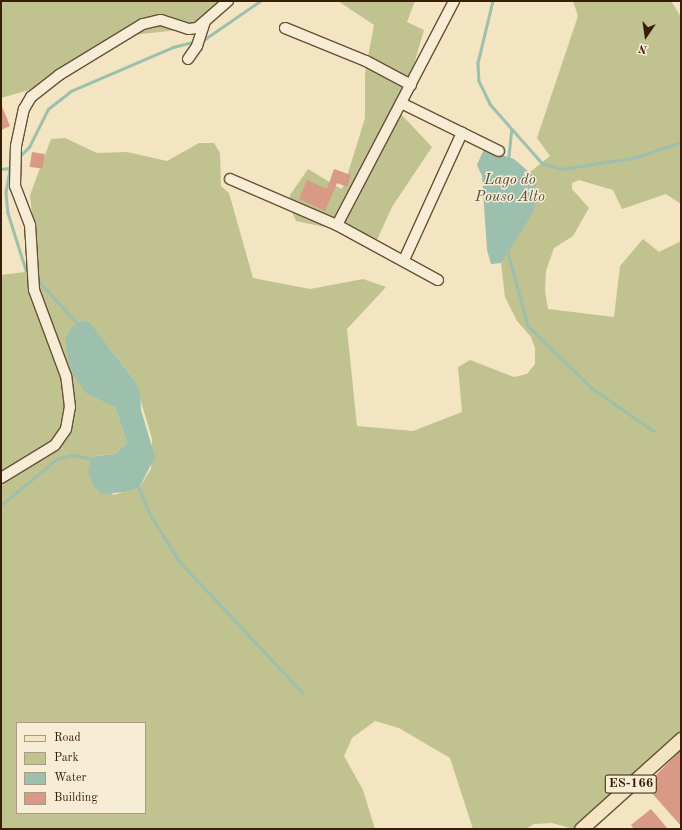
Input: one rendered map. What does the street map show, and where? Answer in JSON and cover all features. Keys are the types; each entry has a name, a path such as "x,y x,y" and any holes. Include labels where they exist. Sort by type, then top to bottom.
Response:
{"main road":[{"name":"ES-166","path":"581,829 681,739"}],"street":[{"path":"1,478 55,446 66,429 70,406 66,376 34,290 30,225 15,186 16,146 24,109 31,97 59,76 152,20 189,29 205,22 228,1"},
{"path":"337,225 454,1"},
{"path":"188,59 198,46 205,22"},
{"path":"285,28 366,61 411,85"},
{"path":"401,104 499,151"},
{"path":"404,260 462,133"},
{"path":"230,179 337,225 404,260 438,280"}],"green space":[{"path":"1,1 233,1 197,28 123,36 99,56 29,90 1,98"},
{"path":"338,1 415,1 407,22 424,30 400,113 432,147 392,207 377,240 347,227 329,228 296,221 289,205 290,195 308,169 341,189 344,186 365,118 365,73 374,25"},
{"path":"573,1 671,1 681,17 681,204 666,194 622,209 613,190 579,180 572,183 572,189 589,208 573,236 554,248 546,271 545,291 548,309 614,317 620,266 643,239 659,252 681,241 681,734 574,829 552,823 534,824 526,829 473,829 450,758 399,728 375,721 352,738 344,756 363,790 375,829 1,829 1,275 33,271 34,233 30,195 51,139 65,138 97,153 127,152 167,161 199,143 214,143 220,153 221,186 229,193 253,278 310,289 363,279 386,287 347,329 357,426 413,431 462,412 458,367 470,360 514,377 527,374 535,364 535,348 531,337 517,321 505,297 501,263 536,178 530,172 550,156 537,138 578,16","holes":["107,345 135,381 152,439 151,469 139,488 113,495 96,456 115,454 127,443 115,407 109,402"]}],"water":[{"name":"Lago do Pouso Alto","path":"484,149 514,159 536,178 536,202 532,214 501,263 491,264 487,250 482,176 477,165"},
{"path":"82,321 89,322 135,381 140,391 141,410 155,457 139,488 125,492 101,494 93,485 88,470 91,460 97,456 115,454 127,443 115,407 86,393 71,371 65,340 72,327"}],"building":[{"path":"1,104 10,126 1,130"},
{"path":"32,152 45,154 42,169 30,167"},
{"path":"334,169 351,175 347,187 337,183 325,211 299,199 307,180 327,189"},
{"path":"681,750 681,826 650,791 654,786 650,781"},
{"path":"651,809 668,829 634,829 631,825"}],"waterway":[{"path":"202,41 260,1"},
{"path":"493,1 478,63 479,81 490,104 542,163 562,169 637,157 681,142"},
{"path":"19,157 29,147 48,109 71,91 173,47 193,42"},
{"path":"508,161 511,130"},
{"path":"11,164 6,192 8,213 26,270"},
{"path":"1,169 9,168"},
{"path":"508,252 528,326 593,389 654,431"},
{"path":"37,279 79,325"},
{"path":"1,505 57,459 72,455 94,459"},
{"path":"137,483 151,516 180,562 303,693"}]}
